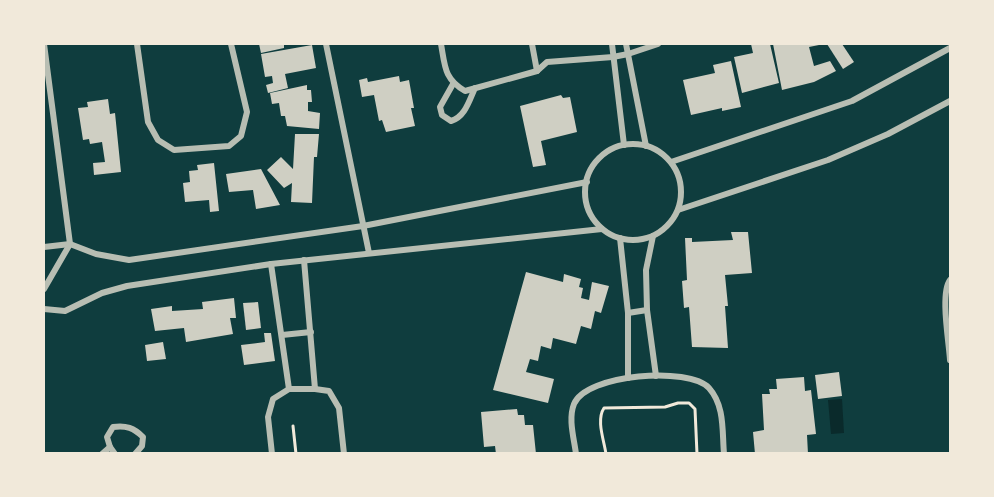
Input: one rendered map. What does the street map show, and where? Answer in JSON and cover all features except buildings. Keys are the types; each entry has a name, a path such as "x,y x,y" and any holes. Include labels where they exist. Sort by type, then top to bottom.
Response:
{"street":[{"path":"44,44 70,244 44,289"},
{"path":"137,44 148,122 158,141 174,150 229,146 241,136 247,112 231,44"},
{"path":"326,44 369,253"},
{"path":"441,44 446,72 453,84 465,91 537,71 547,62 613,57 658,44"},
{"path":"532,44 537,71"},
{"path":"612,44 624,145"},
{"path":"626,44 646,146"},
{"path":"671,162 852,101 951,48"},
{"path":"453,84 440,107 442,115 451,121 459,119 475,88"},
{"path":"678,210 828,160 888,134 951,101"},
{"path":"624,145 646,146 660,152 671,162 680,180 681,200 678,210 668,225 653,236 637,240 620,238 602,229 588,207 586,195 590,171 604,154 624,145"},
{"path":"44,247 70,244 96,254 129,260 363,226 587,182"},
{"path":"44,309 55,312 65,311 102,293 126,286 271,264 602,229"},
{"path":"653,236 646,270 647,309 656,376"},
{"path":"620,238 628,313 628,378"},
{"path":"304,260 315,389"},
{"path":"271,264 289,389"},
{"path":"951,280 947,284 946,306 951,360"},
{"path":"628,313 647,309"},
{"path":"282,335 311,332"},
{"path":"576,453 571,419 574,404 579,395 604,383 656,376 689,378 707,386 720,407 724,453"},
{"path":"272,453 268,417 273,399 289,389 315,389 330,391 339,408 344,453"},
{"path":"115,453 110,447 107,436 113,427 124,426 137,431 143,437 142,446 135,453"},
{"path":"102,453 110,447"}],"path":[{"path":"606,453 601,426 601,413 604,408 665,407 678,403 689,403 695,409 697,453"},
{"path":"293,426 296,453"}],"water":[{"path":"842,399 844,433 831,434 828,400"}]}
